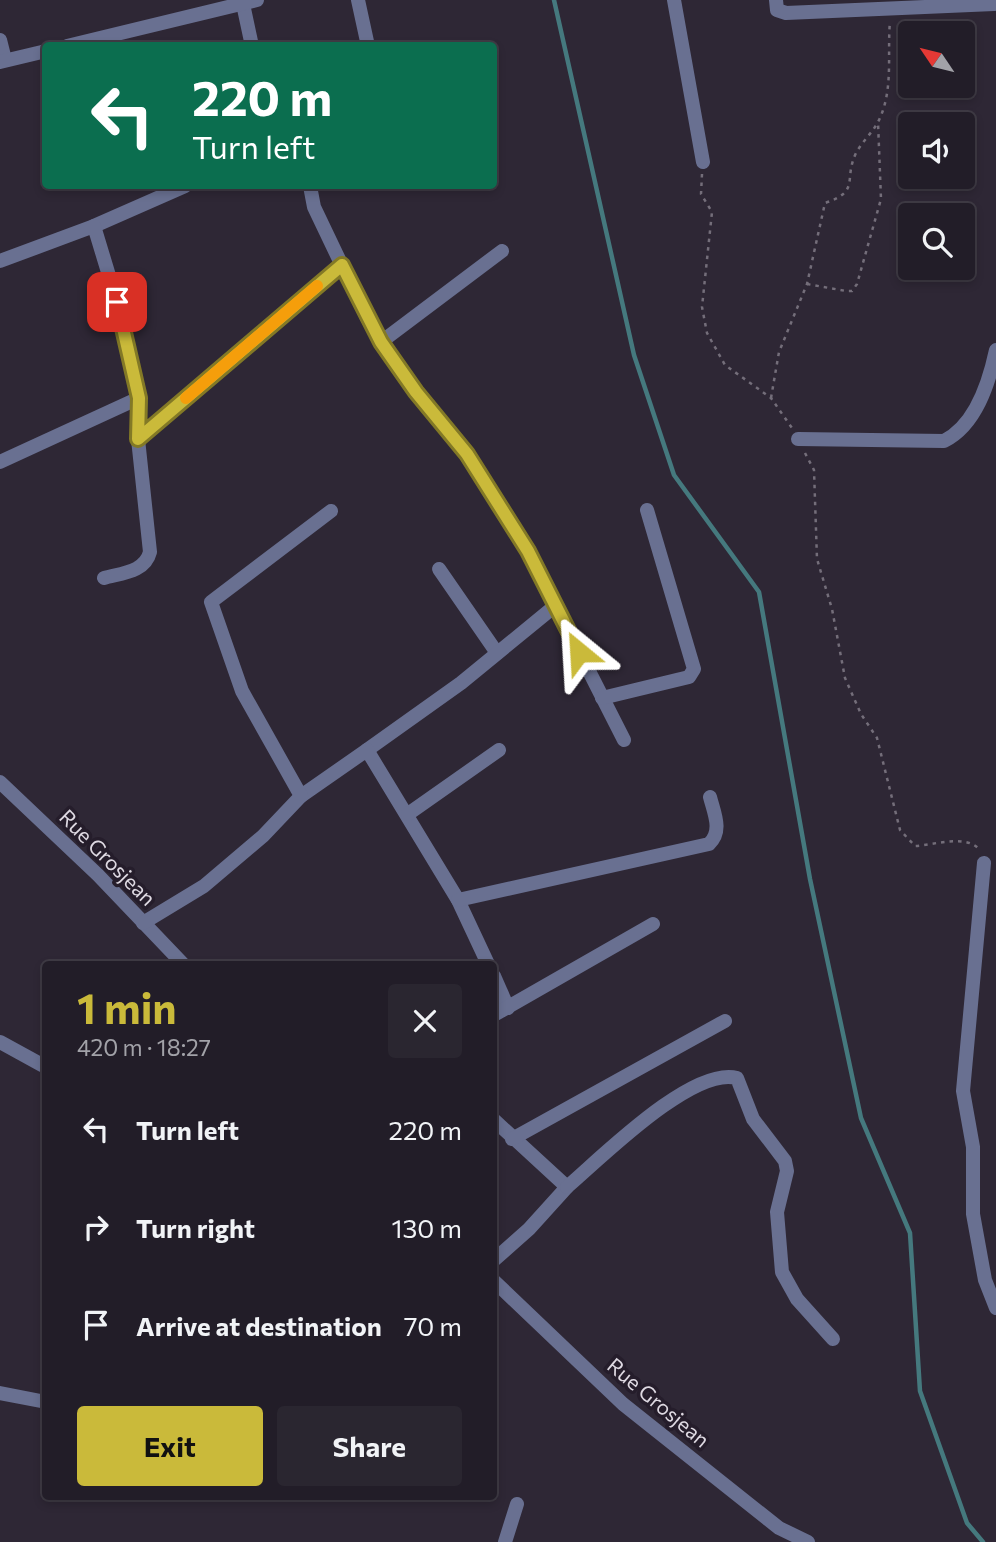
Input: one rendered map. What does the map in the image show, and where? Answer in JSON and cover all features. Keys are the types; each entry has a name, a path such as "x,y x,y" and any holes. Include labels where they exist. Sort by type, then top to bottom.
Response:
{"street":[{"path":"358,0 367,42"},
{"path":"674,0 703,162"},
{"path":"776,0 777,10 786,13 994,4 995,0"},
{"path":"84,42 250,2 252,42"},
{"path":"0,40 3,61 42,52"},
{"path":"0,261 93,226 179,189"},
{"path":"311,189 314,207 381,342 408,381 467,454 528,551 624,740"},
{"path":"93,226 117,302 139,398 138,439 150,552 144,564 104,578"},
{"path":"381,342 502,251"},
{"path":"138,439 342,265"},
{"path":"798,439 944,442 954,436 977,405 990,379 996,350"},
{"path":"0,462 139,398"},
{"path":"602,698 689,677 694,669 646,510"},
{"path":"301,796 243,691 211,601 331,511"},
{"path":"439,569 497,653"},
{"path":"143,923 204,886 263,836 301,796 497,653 555,606"},
{"path":"367,750 458,900 487,961"},
{"path":"408,814 499,750"},
{"name":"Rue Grosjean","path":"0,782 98,875 180,961"},
{"path":"458,900 709,844 717,833 710,797"},
{"path":"984,863 963,1091 973,1147 973,1214 985,1280 996,1308"},
{"path":"497,1013 653,924"},
{"path":"497,983 508,1007"},
{"path":"512,1139 725,1021"},
{"path":"0,1042 42,1065"},
{"path":"497,1257 529,1229 567,1187 671,1098 712,1081 737,1078 753,1119 785,1161 787,1171 777,1212 782,1272 797,1299 833,1339"},
{"path":"497,1123 567,1187"},
{"name":"Rue Grosjean","path":"497,1284 622,1404 784,1537 808,1542"},
{"path":"0,1393 42,1401"},
{"path":"505,1542 517,1504"}],"path":[{"path":"771,398 779,352 807,284 825,203 841,198 849,190 855,155 878,122 889,90 887,49 892,7"},
{"path":"807,284 852,291 857,284 881,199 878,122"},
{"path":"703,162 701,194 712,212 702,307 707,333 725,365 771,398 798,439 814,470 817,559 832,610 845,678 877,738 900,830 915,846 970,842 978,847 984,863"}],"waterway":[{"path":"554,0 634,355 674,475 759,592 810,879 861,1118 910,1233 920,1391 967,1523 983,1542"}],"slow traffic":[{"path":"186,398 317,286"}],"route":[{"path":"117,302 139,398 138,439 342,265 381,342 416,392 467,454 528,551 579,652"}]}
